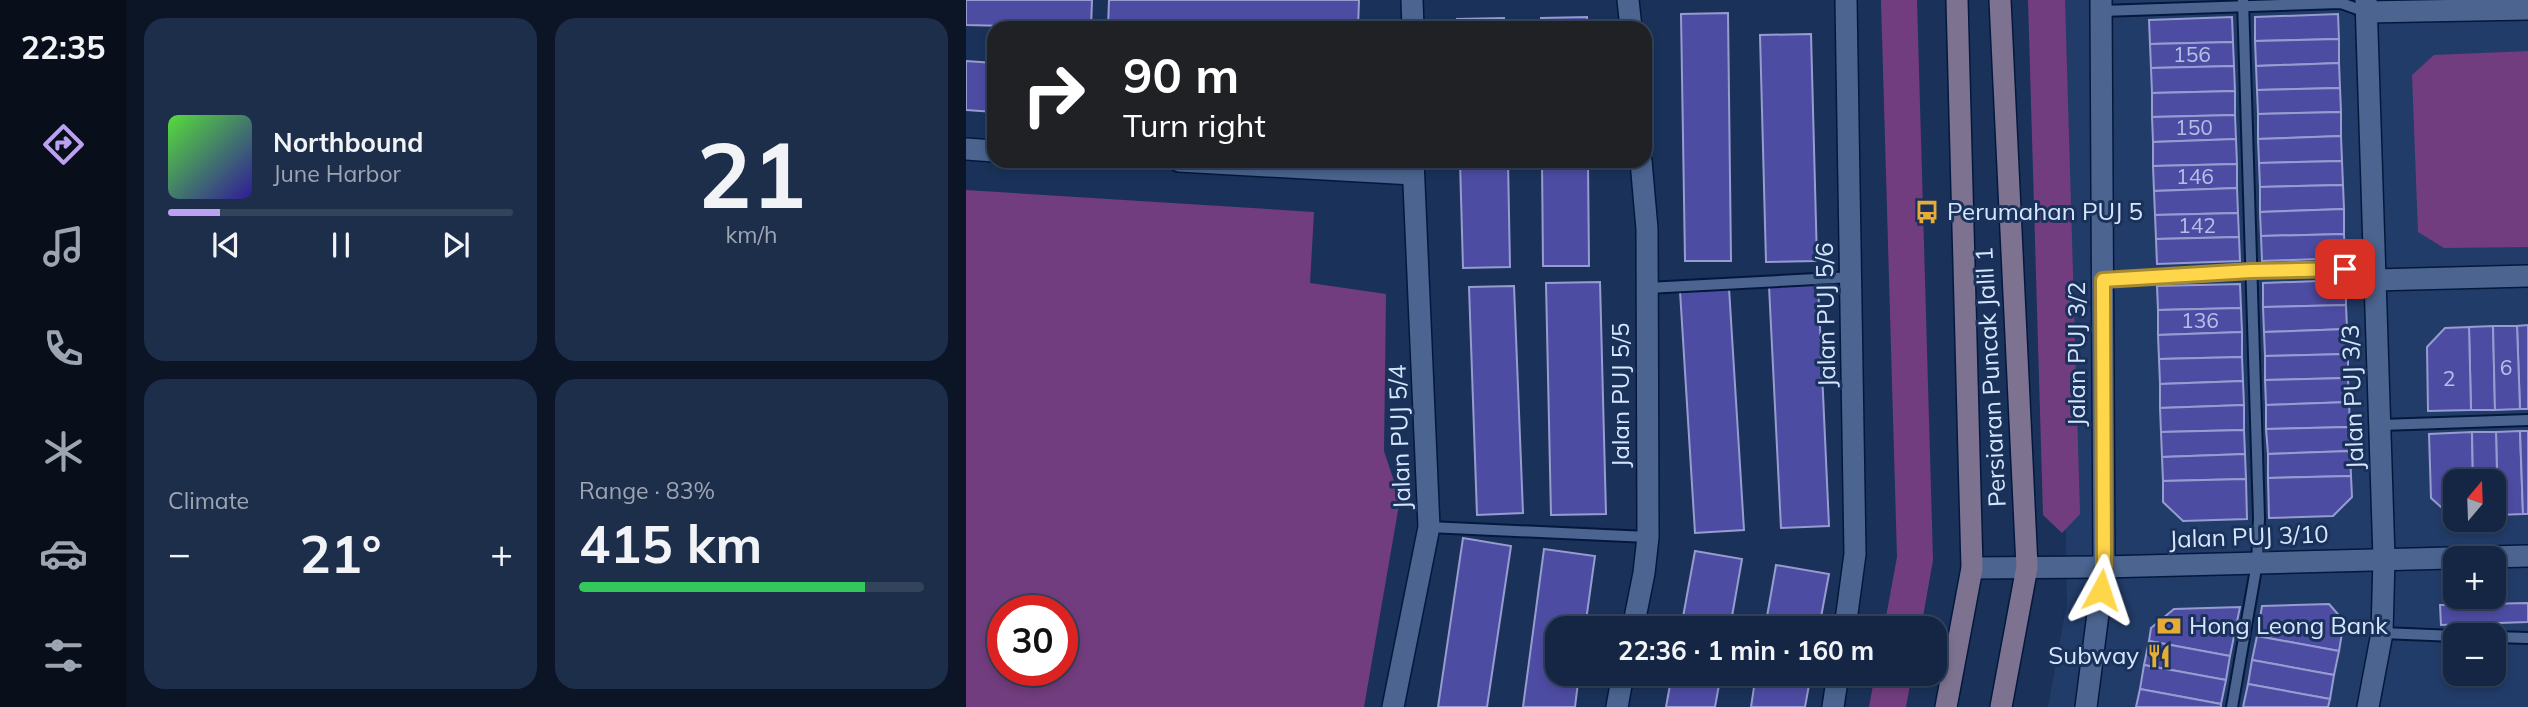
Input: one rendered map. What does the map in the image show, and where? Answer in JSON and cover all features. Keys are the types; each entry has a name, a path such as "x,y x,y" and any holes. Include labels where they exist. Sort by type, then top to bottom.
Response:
{"main road":[{"name":"Persiaran Puncak Jalil 1","path":"1947,707 1972,568 1957,0"},
{"name":"Persiaran Puncak Jalil 1","path":"2000,0 2027,567 2001,707"}],"street":[{"path":"1412,0 1413,21"},
{"path":"1629,0 1630,21"},
{"name":"Jalan PUJ 5/6","path":"1846,0 1853,277 1855,554 1847,616"},
{"name":"Jalan PUJ 3/2","path":"2087,707 2104,567 2101,6"},
{"path":"2366,6 2528,9"},
{"name":"Jalan PUJ 3/3","path":"2366,6 2384,558 2382,633 2368,707"},
{"path":"966,149 987,150"},
{"name":"Jalan PUJ 5/4","path":"1393,707 1429,527 1413,168"},
{"name":"Jalan PUJ 5/5","path":"1635,616 1648,537 1647,229 1643,168"},
{"path":"2375,280 2528,276"},
{"name":"Jalan PUJ 3/10","path":"1972,568 2528,556"},
{"path":"1617,707 1621,686"},
{"path":"1833,707 1836,686"}],"lane":[{"path":"2101,6 2243,3 2341,3 2366,6"},
{"path":"2232,707 2257,563 2259,518 2243,3"},
{"path":"2103,280 2251,271 2345,269 2375,280"},
{"path":"1647,288 1853,277"},
{"path":"2381,425 2528,420"},
{"path":"1429,527 1648,537"},
{"path":"2382,633 2443,636"},
{"path":"2506,637 2528,638"}],"shaded area":[{"path":"1881,0 1917,0 1933,560 1923,616 1886,616 1897,557"},
{"path":"2028,0 2065,0 2080,514 2062,533 2043,515"},
{"path":"2058,0 2528,0 2528,707 2048,707 2067,603"},
{"path":"2528,51 2528,247 2444,248 2418,232 2412,75 2434,55"},
{"path":"966,190 1314,212 1310,283 1386,294 1384,451 1400,499 1364,707 966,707"},
{"path":"1873,686 1910,686 1906,707 1869,707"}],"building":[{"path":"966,0 1092,0 1091,21 987,21 987,26 966,25"},
{"path":"1109,0 1359,0 1358,21 1108,21"},
{"path":"1728,13 1731,261 1685,261 1681,14"},
{"path":"2338,14 2339,39 2255,41 2255,17"},
{"path":"1587,17 1587,21 1541,21 1541,18"},
{"path":"2232,17 2233,42 2150,44 2149,20"},
{"path":"1504,18 1504,21 1457,21"},
{"path":"1811,34 1817,261 1766,262 1760,35"},
{"path":"2339,39 2339,63 2256,66 2255,41"},
{"path":"2233,42 2234,66 2151,68 2150,44"},
{"path":"966,61 987,62 987,112 966,110"},
{"path":"2339,63 2340,88 2257,90 2256,66"},
{"path":"2234,66 2235,91 2152,93 2151,68"},
{"path":"2340,88 2341,112 2258,114 2257,90"},
{"path":"2235,91 2235,115 2152,117 2152,93"},
{"path":"2341,112 2341,136 2258,139 2258,114"},
{"path":"2235,115 2236,139 2153,142 2152,117"},
{"path":"2341,136 2342,161 2259,163 2258,139"},
{"path":"2236,139 2237,164 2153,166 2153,142"},
{"path":"2342,161 2343,185 2260,187 2259,163"},
{"path":"2237,164 2237,188 2154,191 2153,166"},
{"path":"1460,168 1508,168 1510,267 1463,268"},
{"path":"1542,168 1588,168 1589,266 1543,266"},
{"path":"2343,185 2344,209 2260,212 2260,187"},
{"path":"2237,188 2238,213 2155,215 2154,191"},
{"path":"2344,209 2344,234 2261,236 2260,212"},
{"path":"2238,213 2239,237 2156,239 2155,215"},
{"path":"2344,234 2345,258 2262,261 2261,236"},
{"path":"2239,237 2240,261 2157,264 2156,239"},
{"path":"2346,280 2346,305 2263,307 2263,283"},
{"path":"1600,282 1606,514 1551,515 1546,283"},
{"path":"1818,283 1829,526 1781,528 1769,286"},
{"path":"2240,284 2241,308 2158,310 2157,286"},
{"path":"1514,286 1523,513 1477,515 1469,287"},
{"path":"1729,288 1744,530 1695,533 1680,291"},
{"path":"2346,305 2347,329 2264,332 2263,307"},
{"path":"2241,308 2242,332 2158,335 2158,310"},
{"path":"2528,325 2528,409 2520,409 2517,326"},
{"path":"2493,326 2495,410 2471,410 2469,327"},
{"path":"2493,326 2517,326 2520,409 2495,410"},
{"path":"2469,327 2471,410 2428,411 2427,347 2445,328"},
{"path":"2347,329 2348,354 2265,356 2264,332"},
{"path":"2242,332 2242,357 2159,359 2158,335"},
{"path":"2348,354 2348,378 2265,380 2265,356"},
{"path":"2242,357 2243,381 2160,384 2159,359"},
{"path":"2348,378 2349,402 2266,405 2265,380"},
{"path":"2243,381 2244,405 2160,408 2160,384"},
{"path":"2349,402 2350,427 2266,429 2266,405"},
{"path":"2244,405 2244,430 2161,432 2160,408"},
{"path":"2350,427 2350,451 2268,454 2266,429"},
{"path":"2244,430 2245,454 2162,457 2161,432"},
{"path":"2520,431 2523,514 2506,515 2506,469 2497,469 2496,432"},
{"path":"2520,431 2528,431 2528,514 2523,514"},
{"path":"2472,432 2473,469 2443,469 2443,509 2431,498 2429,434"},
{"path":"2472,432 2496,432 2497,469 2473,469"},
{"path":"2350,451 2351,476 2268,478 2268,454"},
{"path":"2245,454 2246,479 2163,481 2162,457"},
{"path":"2351,476 2352,497 2333,516 2269,518 2268,478"},
{"path":"2246,479 2247,519 2183,521 2163,502 2163,481"},
{"path":"1463,538 1511,546 1487,707 1438,707"},
{"path":"1544,549 1595,556 1587,616 1545,616 1545,686 1578,686 1575,707 1523,707"},
{"path":"1695,551 1742,559 1732,616 1683,616"},
{"path":"1776,565 1829,574 1821,616 1767,616"},
{"path":"2528,603 2528,622 2441,625 2440,605 2443,605 2443,609 2506,609 2506,604"},
{"path":"2329,604 2344,621 2339,651 2257,636 2262,606"},
{"path":"2240,607 2230,656 2149,641 2151,628 2174,609"},
{"path":"2257,636 2339,651 2334,675 2252,660"},
{"path":"2149,641 2230,656 2226,680 2144,665"},
{"path":"2252,660 2334,675 2330,699 2248,684"},
{"path":"2144,665 2226,680 2221,704 2140,689"},
{"path":"2248,684 2330,699 2328,707 2243,707"},
{"path":"1670,686 1719,686 1715,707 1666,707"},
{"path":"1754,686 1809,686 1805,707 1751,707"},
{"path":"2140,689 2221,704 2221,707 2136,707"}],"place":[{"name":"Perumahan PUJ 5","path":"1927,212"},
{"name":"Hong Leong Bank","path":"2169,626"},
{"name":"Subway","path":"2159,656"}],"route":[{"path":"2101,590 2104,567 2103,280 2251,271 2345,269"}]}
